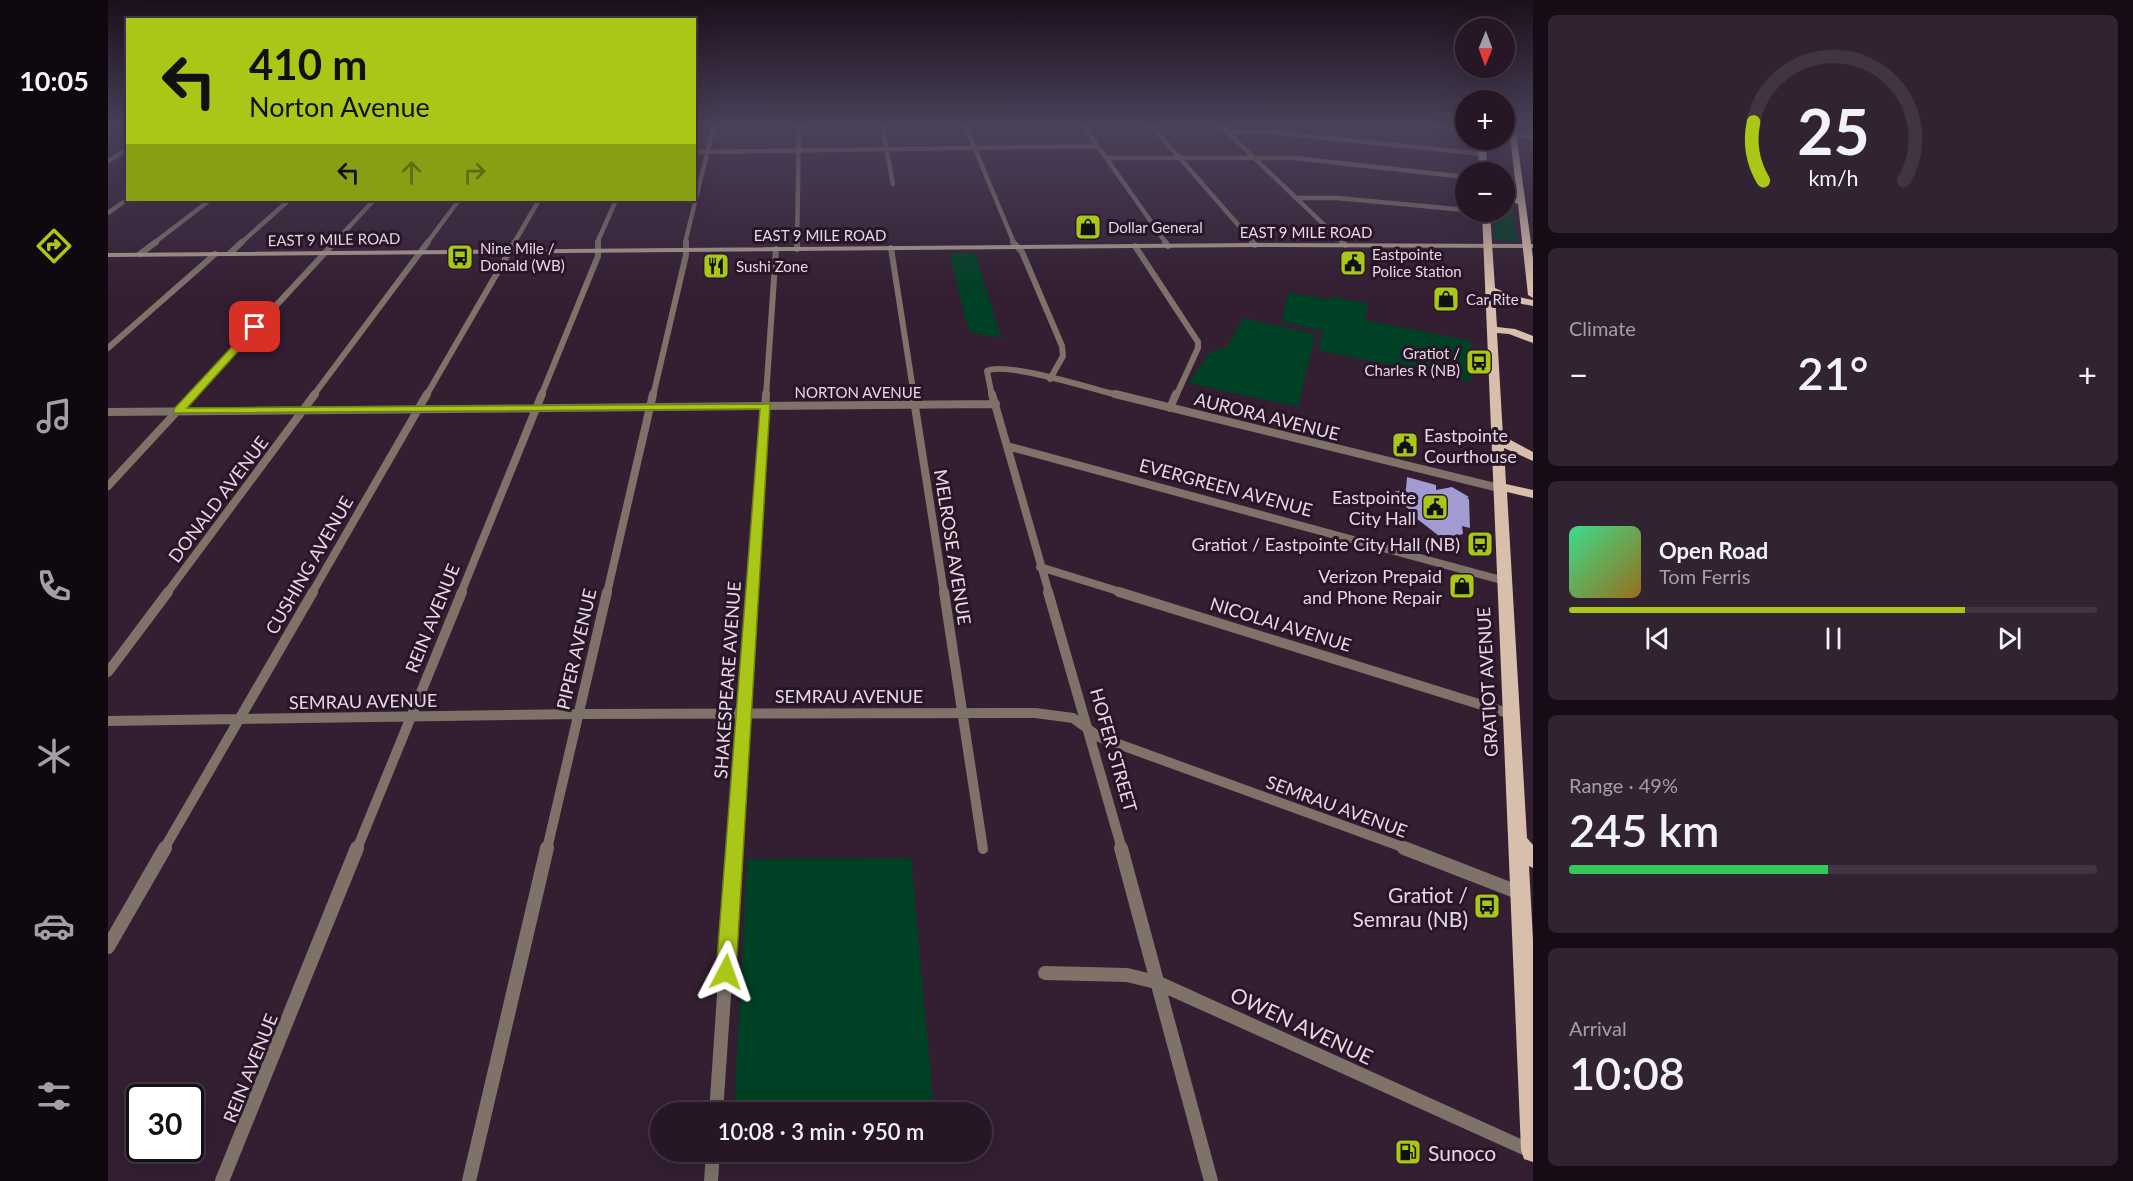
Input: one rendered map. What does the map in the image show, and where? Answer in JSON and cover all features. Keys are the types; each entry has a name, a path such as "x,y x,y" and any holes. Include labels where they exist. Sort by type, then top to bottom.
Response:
{"main road":[{"path":"1515,182 1519,182 1530,246 1533,295"},
{"path":"1515,200 1521,202"},
{"name":"GRATIOT AVENUE","path":"1484,222 1520,893 1529,982 1533,1151"},
{"name":"EAST 9 MILE ROAD","path":"108,255 1255,245 1530,246"},
{"path":"1489,289 1510,299 1533,303"},
{"path":"1491,330 1511,331 1533,340"},
{"path":"1497,437 1513,448 1533,457"},
{"path":"1499,488 1513,488 1533,494"},
{"path":"1518,842 1533,859"}],"street":[{"name":"PIPER AVENUE","path":"696,199 700,180"},
{"path":"797,249 798,180"},
{"path":"988,180 1012,241 1019,247 1063,352 1050,379"},
{"path":"1122,180 1168,246"},
{"path":"1199,180 1255,245"},
{"path":"1278,180 1345,245"},
{"path":"1297,198 1337,198 1455,209"},
{"path":"108,213 126,201"},
{"path":"140,254 209,201"},
{"path":"230,253 288,201"},
{"path":"108,486 373,201"},
{"name":"DONALD AVENUE","path":"108,672 458,201"},
{"name":"CUSHING AVENUE","path":"108,948 538,201"},
{"name":"REIN AVENUE","path":"222,1181 534,408 598,256 597,244 616,201"},
{"name":"PIPER AVENUE","path":"469,1181 686,255 684,250 696,201"},
{"path":"1135,246 1198,342 1198,348 1170,408"},
{"name":"MELROSE AVENUE","path":"891,248 983,850"},
{"name":"SHAKESPEARE AVENUE","path":"717,1102 776,249"},
{"path":"108,348 215,254"},
{"name":"HOFER STREET","path":"1028,373 993,368 987,371 987,378 1088,731 1211,1181"},
{"name":"AURORA AVENUE","path":"1028,373 1499,488"},
{"name":"NORTON AVENUE","path":"108,412 996,404"},
{"name":"EVERGREEN AVENUE","path":"1007,446 1505,581"},
{"name":"NICOLAI AVENUE","path":"1040,567 1511,714"},
{"name":"SEMRAU AVENUE","path":"108,721 744,712 1035,712 1073,718 1099,737 1355,829 1520,893"},
{"name":"OWEN AVENUE","path":"1045,973 1127,975 1156,982 1533,1151"},
{"path":"711,1181 712,1162"}],"green space":[{"path":"1493,222 1514,222 1519,240 1515,242 1494,240"},
{"path":"949,253 975,253 1001,338 969,332"},
{"path":"1288,292 1330,300 1331,296 1368,303 1365,320 1471,341 1471,382 1318,350 1323,331 1282,322"},
{"path":"1243,318 1315,334 1298,407 1188,383 1210,352 1227,347"},
{"path":"911,858 933,1102 734,1102 747,859"}],"building":[{"name":"Eastpointe City Hall","path":"1407,477 1436,485 1436,490 1452,487 1469,497 1467,498 1469,499 1470,528 1462,526 1463,534 1443,539 1412,515 1414,513 1401,503 1394,492 1406,489"}],"place":[{"name":"Dollar General","path":"1088,227"},
{"name":"Nine Mile / Donald (WB)","path":"460,257"},
{"name":"Eastpointe Police Station","path":"1353,263"},
{"name":"Sushi Zone","path":"716,266"},
{"name":"Car Rite","path":"1446,299"},
{"name":"Gratiot / Charles R (NB)","path":"1479,362"},
{"name":"Eastpointe Courthouse","path":"1405,445"},
{"name":"Eastpointe City Hall","path":"1435,507"},
{"name":"Gratiot / Eastpointe City Hall (NB)","path":"1480,544"},
{"name":"Verizon Prepaid and Phone Repair","path":"1462,586"},
{"name":"Gratiot / Semrau (NB)","path":"1487,906"},
{"name":"Sunoco","path":"1408,1152"}],"route":[{"path":"255,327 178,411 766,406 726,972"}]}
